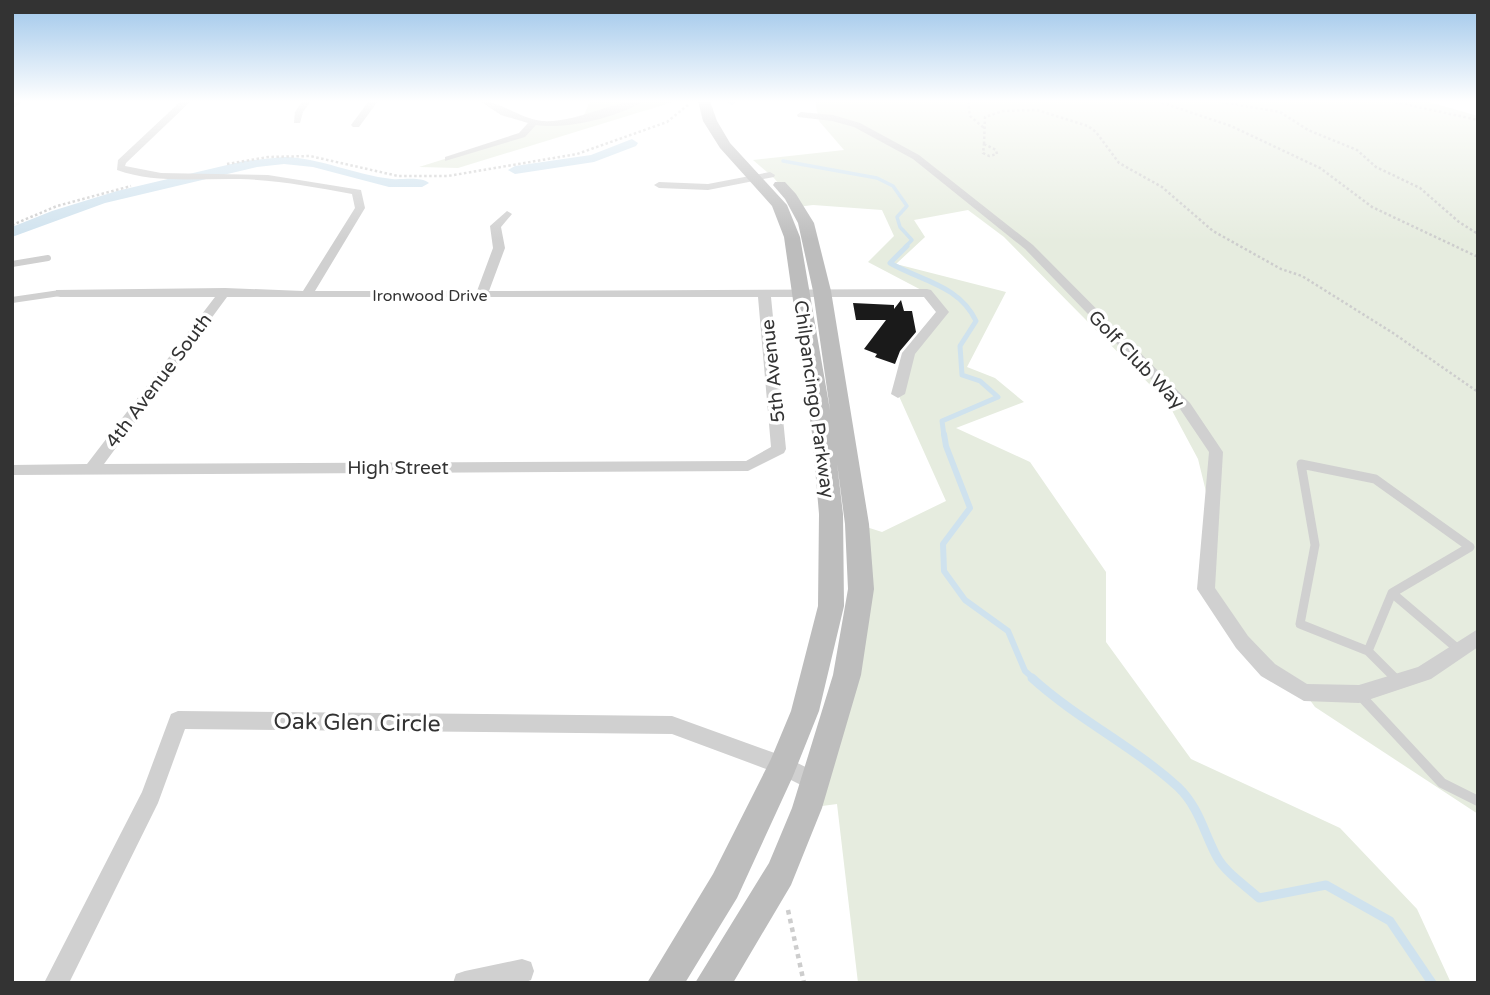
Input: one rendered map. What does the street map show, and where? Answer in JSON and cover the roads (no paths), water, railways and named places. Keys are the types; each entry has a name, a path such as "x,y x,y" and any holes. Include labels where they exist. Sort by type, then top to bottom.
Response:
{"street":[{"path":"137,147 121,162 120,168 128,172 191,176 295,179 356,192 360,208 306,295"},
{"path":"448,159 484,147"},
{"name":"Chilpancingo Parkway","path":"728,147 762,176"},
{"name":"Chilpancingo Parkway","path":"713,983 780,874 815,782 846,676 861,589 858,524 811,291 779,205 762,176 738,147"},
{"name":"Golf Club Way","path":"898,147 916,157 1030,247 1185,406 1216,453 1206,589 1242,642 1268,670 1304,692 1359,694 1424,673 1478,637"},
{"path":"659,185 708,187 762,176"},
{"path":"482,295 499,248 495,226 508,214"},
{"name":"Chilpancingo Parkway","path":"665,983 725,886 783,766 805,711 831,606 831,514 811,291"},
{"name":"4th Avenue South","path":"92,469 225,292"},
{"name":"Ironwood Drive","path":"60,293 927,293 943,312 909,353 898,394"},
{"name":"5th Avenue","path":"764,293 779,449"},
{"name":"High Street","path":"12,470 748,466 779,449"},
{"name":"Oak Glen Circle","path":"56,983 152,796 178,720 672,725 783,766 815,782"},
{"path":"465,983 522,971"}],"lane":[{"path":"12,264 48,258"},
{"path":"12,300 60,293"},
{"path":"1368,651 1392,593 1470,547 1375,479 1301,464 1315,545 1300,624 1368,651 1396,681"},
{"path":"1392,593 1459,650"},
{"path":"1359,694 1442,783 1478,801"}],"waterway":[{"path":"515,170 594,158 621,147"},
{"path":"12,233 100,200 230,168 270,161 313,163 389,183 422,183"},
{"path":"783,161 877,178 893,186 907,206 897,217 900,227 912,240 905,247"},
{"path":"907,246 890,263 938,285 960,299 969,309 976,321 960,346 962,375 980,381 998,397 942,421 944,436"},
{"path":"944,434 970,508 943,544 944,571 965,600 1008,631 1025,671 1034,679"},
{"path":"1032,678 1067,707 1143,758 1178,787 1196,812 1221,863 1259,898 1326,885 1390,921 1432,983"}]}
